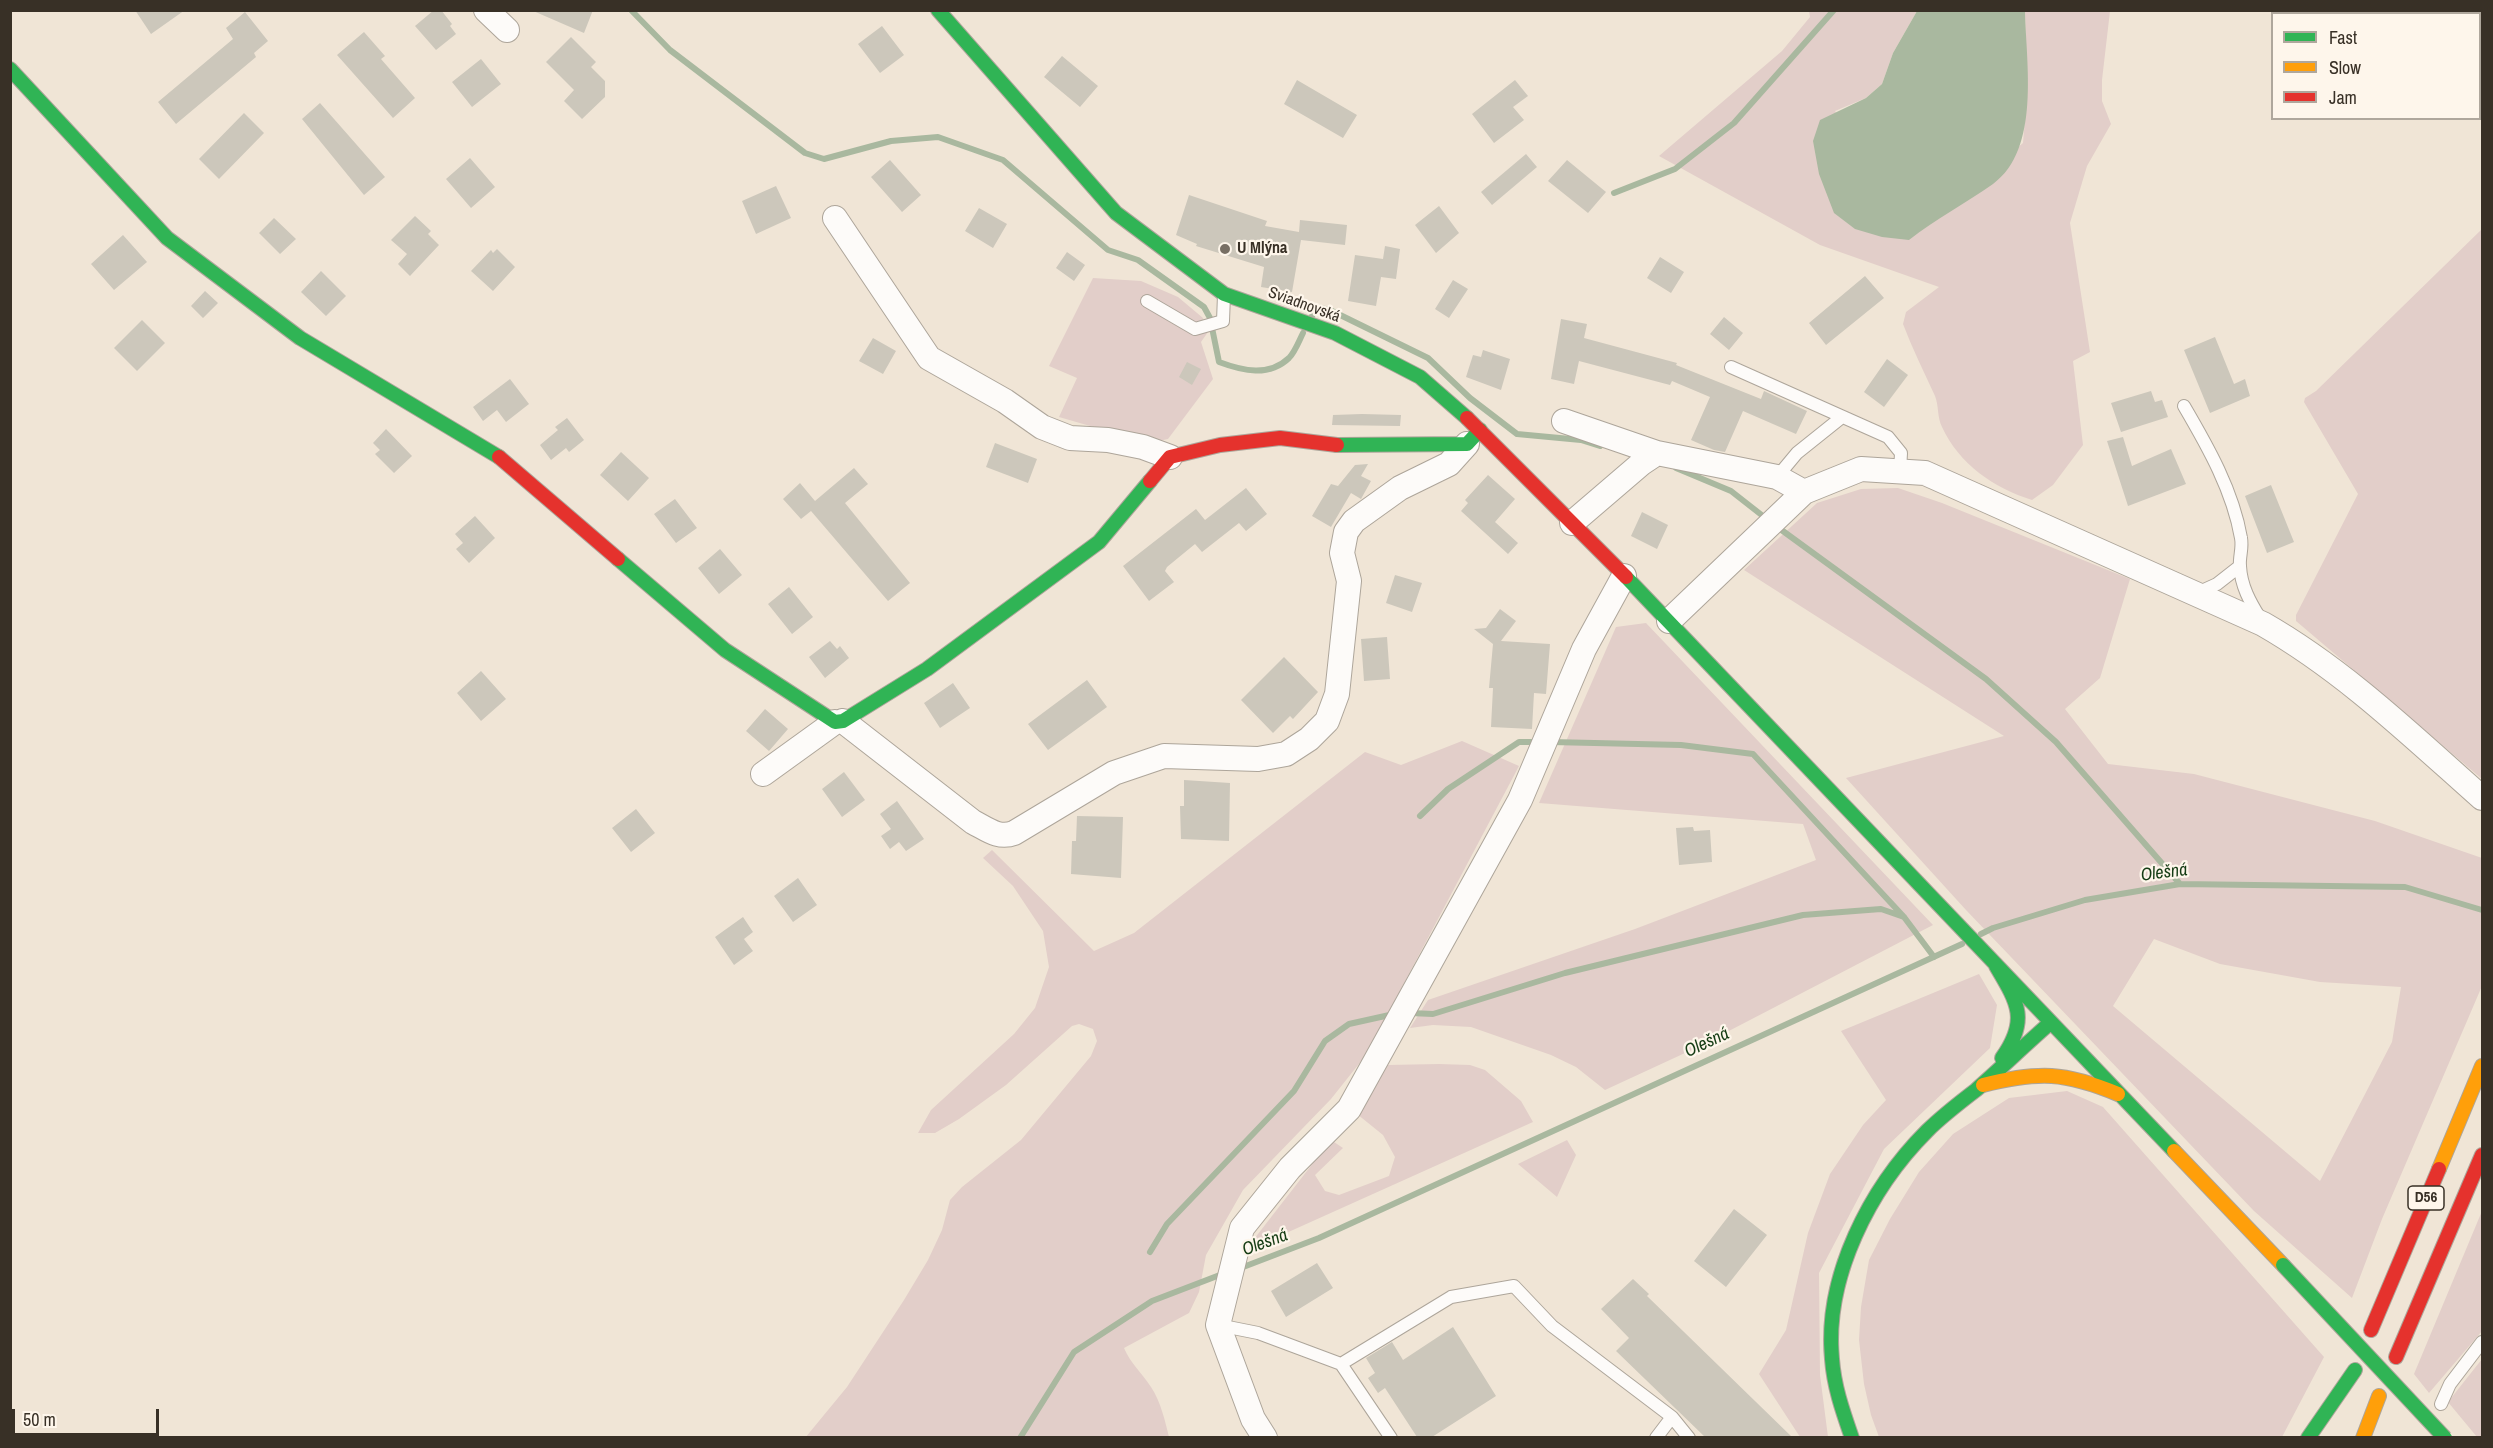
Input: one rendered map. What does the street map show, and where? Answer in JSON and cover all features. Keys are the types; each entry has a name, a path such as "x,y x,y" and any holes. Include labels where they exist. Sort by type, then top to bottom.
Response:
{"main road":[{"name":"Sviadnovská","path":"938,10 1116,213 1224,294 1335,333 1420,377 1473,437 1572,523 1669,621 1996,966"},
{"path":"10,69 167,238 300,338 496,455 724,650 839,721 927,669 1099,543 1170,457 1220,445 1280,438 1346,446 1473,437"},
{"path":"1996,966 2445,1437"},
{"path":"1981,1085 2008,1050 2019,1030 2019,1006 1996,966"},
{"path":"1852,1437 1845,1423 1836,1388 1831,1353 1833,1310 1841,1270 1856,1232 1875,1197 1897,1164 1922,1135 2050,1023"},
{"name":"D56","path":"2371,1330 2482,1066"},
{"path":"1981,1085 2015,1076 2050,1073 2085,1080 2118,1094"},
{"name":"D56","path":"2396,1357 2482,1155"},
{"path":"2308,1437 2355,1370 2331,1428"},
{"path":"2363,1437 2379,1396"}],"street":[{"path":"486,10 507,30"},
{"path":"836,218 929,358 1005,401 1042,427 1070,438 1108,440 1143,447 1170,457"},
{"path":"1564,421 1650,457 1776,477 1804,492"},
{"path":"763,774 839,721 973,822 997,835 1014,833 1114,773 1164,756 1258,759 1286,754 1309,739 1327,721 1337,694 1349,581 1342,553 1342,542 1346,532 1354,521 1400,488 1449,464 1473,437"},
{"path":"1572,523 1650,457"},
{"path":"1669,621 1804,492 1861,469 1925,473 2263,624 2298,644 2359,689 2482,798"},
{"path":"1265,1437 1253,1419 1218,1325 1242,1228 1290,1168 1349,1109 1520,800 1584,649 1624,576"}],"lane":[{"path":"1148,300 1195,329 1223,321 1224,294"},
{"path":"1731,367 1888,437 1901,453 1900,471"},
{"path":"2184,406 2209,449 2228,492 2242,540 2240,566 2246,595 2263,624"},
{"path":"1776,477 1797,453 1842,417"},
{"path":"2194,594 2217,584 2240,566"},
{"path":"1341,1364 1451,1297 1514,1286 1552,1326 1672,1417 1689,1437"},
{"path":"1218,1325 1258,1333 1341,1364 1391,1437"},
{"path":"2441,1404 2450,1384 2482,1341"},
{"path":"1656,1437 1672,1417"}],"shaded area":[{"path":"1809,11 1917,11 1893,53 1882,84 1866,98 1835,111 1909,239 2023,143 2027,94 2025,11 2110,11 2102,80 2102,101 2111,124 2087,166 2070,223 2090,352 2073,361 2083,445 2053,485 2032,500 2004,489 1979,473 1958,452 1942,427 1935,396 1903,324 1906,312 1939,287 1820,245 1659,156 1782,51 1810,17"},
{"path":"1917,11 2025,11 2028,79 2024,128 2018,150 2008,169 1993,184 1909,240 1882,237 1855,229 1834,213 1819,174 1813,141 1820,120 1866,98 1882,84 1893,53"},
{"path":"2482,229 2482,779 2296,621 2296,615 2358,494 2304,402 2305,398 2316,391"},
{"path":"1093,278 1141,281 1178,297 1203,318 1208,332 1201,342 1213,379 1168,439 1149,443 1059,417 1077,378 1049,366"},
{"path":"1898,488 1942,503 2130,579 2100,678 2065,709 2108,764 2194,774 2375,821 2482,858 2482,986 2382,1219 2352,1298 2254,1211 1966,910 1846,778 2004,736 1744,570 1817,503 1861,489","holes":["2154,939 2220,964 2320,982 2401,987 2392,1042 2320,1181 2113,1006"]},
{"path":"1646,623 1933,925 1698,1047 1605,1090 1576,1067 1551,1055 1471,1027 1433,1025 1410,1028 1428,1000 1635,929 1816,860 1803,824 1539,803 1616,627"},
{"path":"1462,741 1519,766 1366,1055 1331,1099 1243,1190 1206,1255 1199,1292 1189,1313 1124,1348 1154,1393 1169,1437 805,1438 847,1387 904,1300 928,1260 942,1230 950,1200 962,1187 1021,1140 1091,1056 1097,1041 1093,1029 1079,1024 1072,1026 1006,1085 959,1119 935,1133 918,1133 931,1110 1014,1034 1035,1008 1049,967 1043,931 1013,886 983,858 992,850 1094,951 1134,933 1365,752 1401,765"},
{"path":"1979,974 1997,1005 1990,1048 1884,1149 1819,1273 1820,1375 1828,1437 1800,1437 1759,1374 1786,1330 1808,1233 1830,1174 1863,1125 1886,1100 1841,1031"},
{"path":"1388,1065 1470,1065 1485,1070 1521,1101 1533,1122 1244,1252 1331,1140 1343,1148 1315,1175 1325,1191 1339,1195 1389,1176 1395,1157 1383,1135 1357,1114"},
{"path":"2067,1091 2103,1107 2324,1357 2282,1437 1879,1437 1864,1384 1859,1340 1861,1307 1869,1260 1890,1219 1919,1172 1953,1134 2009,1098"},
{"path":"1567,1140 1576,1155 1557,1197 1518,1164"},
{"path":"2482,1211 2482,1331 2429,1393 2414,1374"},
{"path":"2482,1359 2482,1437 2477,1437 2448,1402"}],"building":[{"path":"135,10 185,10 151,34"},
{"path":"434,10 441,10 452,24 450,26 456,34 436,50 415,26"},
{"path":"531,10 593,10 584,33"},
{"path":"245,12 268,41 254,53 256,57 176,124 158,102 233,39 226,28"},
{"path":"882,26 904,55 880,73 858,44"},
{"path":"364,32 385,56 381,59 415,98 393,118 337,55"},
{"path":"571,37 596,62 591,67 605,81 605,97 582,119 564,101 574,90 546,62"},
{"path":"1062,56 1098,86 1080,107 1044,77"},
{"path":"481,59 501,84 472,107 452,82"},
{"path":"1297,80 1357,115 1343,138 1284,104"},
{"path":"1515,80 1528,96 1513,107 1524,120 1494,143 1472,114"},
{"path":"320,103 385,177 364,195 302,119"},
{"path":"244,113 264,133 219,179 199,159"},
{"path":"1526,154 1537,167 1492,205 1481,192"},
{"path":"470,158 495,187 471,208 446,179"},
{"path":"890,160 921,195 902,212 871,177"},
{"path":"1567,160 1606,192 1588,213 1548,181"},
{"path":"776,186 791,218 756,234 742,201"},
{"path":"1189,195 1267,221 1265,226 1299,232 1300,220 1347,225 1345,245 1301,240 1292,292 1261,287 1264,267 1196,246 1197,244 1176,235"},
{"path":"1439,206 1459,233 1436,253 1415,225"},
{"path":"979,208 1007,224 993,248 965,231"},
{"path":"415,216 431,231 428,234 439,245 410,276 398,264 407,254 391,240"},
{"path":"274,218 296,239 280,254 259,233"},
{"path":"123,235 147,262 114,290 91,264"},
{"path":"1385,246 1400,249 1396,279 1381,277 1376,306 1348,301 1355,255 1383,259"},
{"path":"497,249 515,267 493,291 471,271 491,250 493,253"},
{"path":"1067,252 1085,265 1074,281 1056,268"},
{"path":"1660,257 1684,272 1671,293 1647,278"},
{"path":"321,271 346,296 326,316 301,292"},
{"path":"1865,276 1884,298 1826,345 1809,323"},
{"path":"1453,280 1468,289 1449,318 1435,309"},
{"path":"205,291 218,303 203,318 191,306"},
{"path":"1724,317 1743,333 1729,350 1710,334"},
{"path":"1561,319 1587,324 1584,338 1677,363 1676,365 1761,399 1764,391 1807,411 1796,434 1743,411 1725,452 1714,450 1691,440 1710,397 1672,381 1670,385 1579,361 1574,384 1551,379"},
{"path":"142,320 165,343 137,371 114,348"},
{"path":"2215,337 2234,384 2245,379 2250,396 2210,413 2184,350"},
{"path":"873,338 896,351 883,374 859,361"},
{"path":"1483,350 1510,359 1501,390 1466,377 1473,355 1481,357"},
{"path":"1887,359 1908,375 1884,407 1864,392"},
{"path":"1187,362 1201,369 1192,385 1179,377"},
{"path":"510,379 529,404 506,422 497,410 483,421 473,407"},
{"path":"2151,391 2155,402 2162,400 2168,417 2121,432 2111,403"},
{"path":"1333,415 1401,415 1400,426 1332,425"},
{"path":"567,418 584,440 569,452 566,448 551,460 540,445 558,430 555,427"},
{"path":"386,429 412,456 394,473 375,454 380,450 373,443"},
{"path":"2123,437 2132,466 2171,449 2186,484 2128,506 2107,441"},
{"path":"995,443 1037,459 1028,483 986,467"},
{"path":"621,452 649,478 628,501 600,475"},
{"path":"1368,464 1361,476 1371,481 1361,499 1351,493 1331,527 1312,516 1331,484 1338,486 1355,465"},
{"path":"854,468 868,484 845,503 910,583 888,601 811,511 801,519 783,499 800,483 815,501"},
{"path":"1488,475 1515,499 1495,522 1518,543 1508,554 1461,511 1468,503 1465,500"},
{"path":"2271,485 2294,542 2267,553 2245,496"},
{"path":"1246,488 1267,514 1246,531 1239,523 1202,552 1195,544 1167,567 1165,571 1174,582 1149,601 1123,566 1196,509 1205,520"},
{"path":"675,499 697,528 676,543 654,514"},
{"path":"1642,512 1668,525 1657,549 1631,536"},
{"path":"475,516 495,538 469,563 456,549 463,543 455,534"},
{"path":"720,549 742,575 719,594 698,568"},
{"path":"1395,575 1422,583 1412,612 1386,603"},
{"path":"789,587 813,617 792,634 768,604"},
{"path":"1500,609 1516,621 1501,641 1550,644 1546,694 1534,693 1532,729 1491,727 1493,688 1489,688 1493,644 1474,629 1486,628"},
{"path":"1387,637 1390,679 1364,681 1361,639"},
{"path":"830,641 837,649 840,646 849,658 825,678 809,657"},
{"path":"1284,657 1318,692 1293,719 1290,716 1273,733 1241,700"},
{"path":"481,671 506,699 481,721 457,693"},
{"path":"1087,680 1107,707 1048,750 1028,724"},
{"path":"953,683 970,708 940,728 924,703"},
{"path":"765,709 788,729 769,751 746,731"},
{"path":"844,772 865,800 842,817 822,789"},
{"path":"1184,780 1230,783 1229,841 1181,839 1180,806 1184,806"},
{"path":"897,801 924,839 906,851 899,842 890,849 881,836 891,829 880,814"},
{"path":"636,809 655,833 631,852 612,828"},
{"path":"1077,816 1123,817 1121,878 1071,874 1072,841 1076,841"},
{"path":"1693,827 1694,831 1710,830 1712,862 1679,865 1676,828"},
{"path":"798,878 817,905 793,922 774,896"},
{"path":"743,917 753,932 744,939 753,951 734,965 715,937"},
{"path":"1734,1209 1767,1235 1726,1287 1694,1261"},
{"path":"1317,1263 1333,1288 1286,1317 1271,1291"},
{"path":"1633,1279 1649,1294 1647,1296 1792,1437 1705,1437 1616,1351 1629,1338 1601,1309"},
{"path":"1453,1327 1496,1396 1432,1437 1417,1437 1385,1388 1378,1393 1368,1378 1375,1373 1366,1358 1392,1342 1403,1360"}],"waterway":[{"path":"631,10 670,50 805,153 824,159 891,141 938,137 1003,160 1108,250 1138,260 1204,307 1210,318 1219,362 1246,370 1273,368 1291,356 1303,333"},
{"path":"1614,193 1675,169 1734,123 1834,10"},
{"path":"1312,316 1316,307 1330,310 1428,358 1470,398 1517,434 1581,440 1600,446"},
{"path":"1676,468 1731,491 1768,520"},
{"path":"1776,526 1986,679 2056,742 2180,884"},
{"path":"1420,816 1448,789 1519,742 1538,742"},
{"path":"1551,742 1681,745 1753,754 1904,917 1934,957"},
{"name":"Olešná","path":"1981,934 1993,928 2085,900 2180,884 2405,887 2482,910"},
{"path":"1410,1013 1433,1014 1565,973 1803,915 1881,909 1904,917"},
{"name":"Olešná","path":"1238,1269 1319,1238 1962,944"},
{"path":"1150,1252 1167,1224 1294,1091 1325,1041 1349,1024 1394,1014"},
{"name":"Olešná","path":"1020,1438 1074,1352 1152,1301 1225,1273"}],"traffic: fast":[{"path":"938,10 1116,213 1224,294 1335,333 1420,377 1467,418"},
{"path":"10,69 167,238 300,338 499,457"},
{"path":"1337,445 1467,444 1480,430"},
{"path":"618,559 725,650 835,722 843,721 927,669 1099,542 1150,481"},
{"path":"1626,577 2174,1151"},
{"path":"1996,966 2015,1001 2018,1022 2016,1033 2002,1058"},
{"path":"1852,1438 1835,1380 1831,1328 1835,1297 1855,1236 1887,1179 1927,1131 2050,1023"},
{"path":"2283,1265 2445,1438"},
{"path":"2308,1438 2355,1370"}],"traffic: slow":[{"path":"2439,1169 2482,1066"},
{"path":"1983,1085 2020,1077 2052,1076 2082,1081 2118,1094"},
{"path":"2174,1151 2283,1265"},
{"path":"2363,1438 2379,1396"}],"traffic: jam":[{"path":"1467,418 1626,577"},
{"path":"1150,481 1170,457 1220,445 1280,438 1337,445"},
{"path":"499,457 618,559"},
{"path":"2396,1357 2482,1155"},
{"path":"2371,1330 2439,1169"}],"place":[{"name":"U Mlýna","path":"1225,249"}]}
